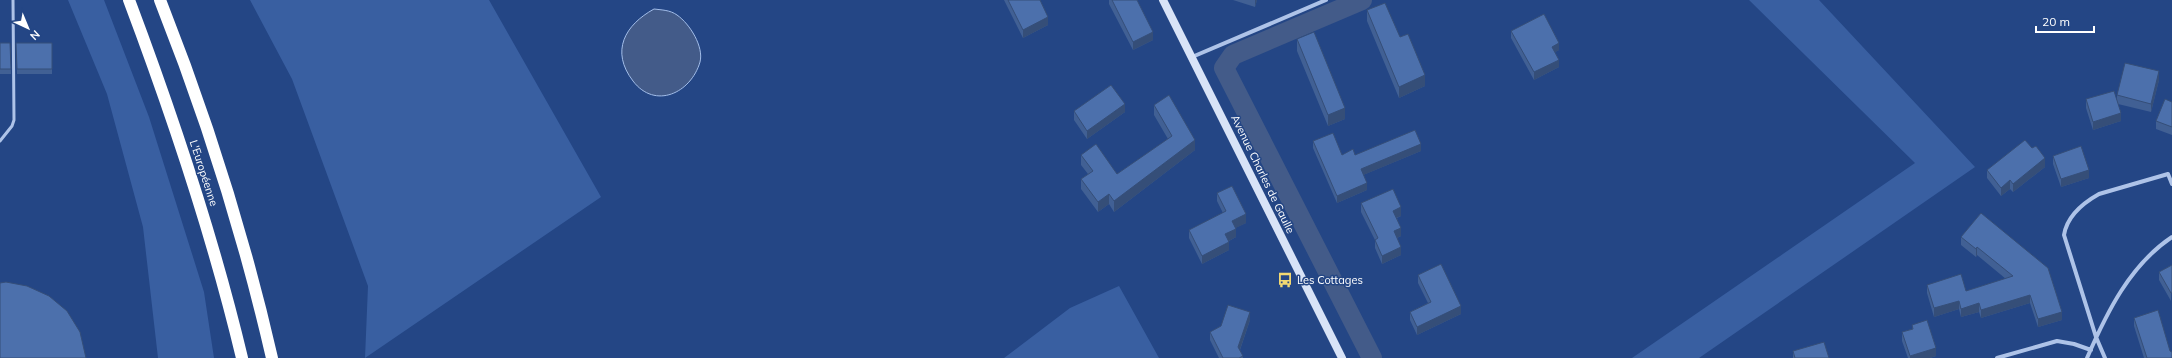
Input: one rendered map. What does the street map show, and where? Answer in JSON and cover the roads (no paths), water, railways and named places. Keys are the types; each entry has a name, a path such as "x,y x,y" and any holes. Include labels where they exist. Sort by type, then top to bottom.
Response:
{"highway":[{"name":"L'Européenne","path":"129,0 151,57 191,176 229,306 242,358"},
{"name":"L'Européenne","path":"160,0 193,87 240,233 272,358"},
{"path":"229,306 236,358"}],"main road":[{"name":"Avenue Charles de Gaulle","path":"1163,0 1342,358"}],"street":[{"path":"1192,57 1326,0"},
{"path":"2105,358 2096,337 2064,235 2068,222 2081,207 2099,194 2168,174 2172,184"},
{"path":"2087,358 2096,337 2119,295 2134,272 2150,254 2172,237"},
{"path":"1997,358 2057,341 2074,344 2091,350"}],"lane":[{"path":"0,141 12,126 14,120 12,0"}],"waterway":[{"path":"1362,0 1233,55 1224,68 1372,358"}],"place":[{"name":"Les Cottages","path":"1285,280"}]}
